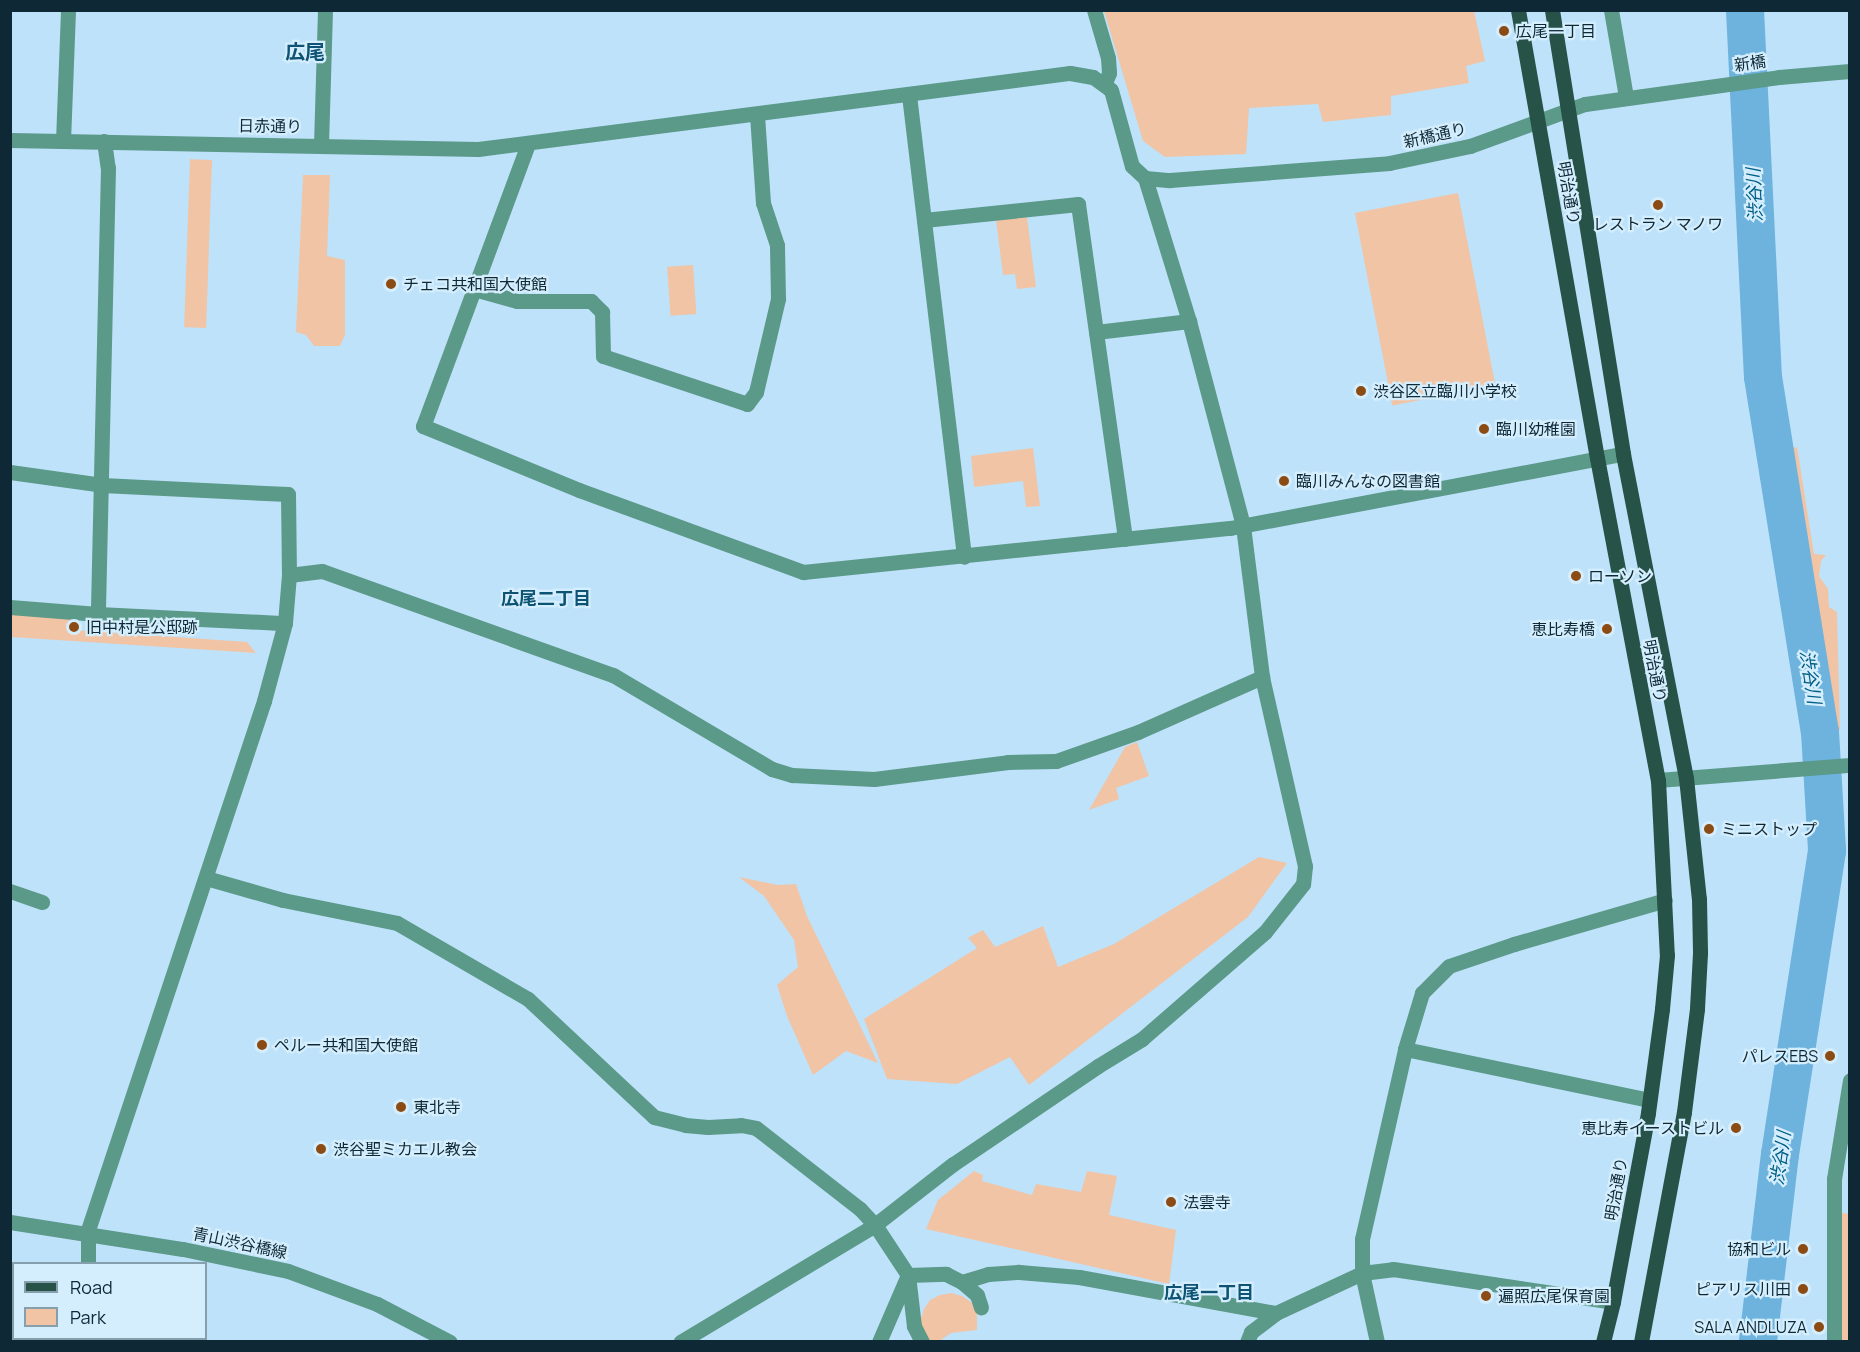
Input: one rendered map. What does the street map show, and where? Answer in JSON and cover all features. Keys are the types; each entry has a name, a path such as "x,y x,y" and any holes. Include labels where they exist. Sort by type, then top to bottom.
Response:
{"main road":[{"name":"明治通り","path":"1518,10 1597,458 1658,780 1667,955 1649,1100 1613,1302 1603,1341"},
{"name":"明治通り","path":"1552,10 1623,454 1686,778 1699,899 1700,953 1697,1010 1684,1112 1641,1341"}],"street":[{"path":"63,141 68,10"},
{"path":"321,145 325,10"},
{"path":"680,1341 875,1225 953,1164 1142,1039 1265,933 1303,884 1305,866 1262,677 1243,526 1189,321 1145,177 1132,166 1116,99 1105,83 1109,73 1108,58 1094,10"},
{"path":"1611,10 1626,97"},
{"name":"新橋","path":"1726,84 1850,71"},
{"name":"日赤通り","path":"10,140 478,149 758,115 1070,73 1093,77 1105,83"},
{"name":"新橋通り","path":"1145,177 1170,180 1389,163 1470,146 1585,104 1726,84"},
{"path":"909,95 964,557"},
{"path":"474,289 517,301 591,301 602,312 603,356 747,404 756,392 778,299 777,245 763,203 758,115"},
{"path":"98,614 108,168 104,141"},
{"path":"528,144 423,426 579,490 803,572 964,557 1243,526 1623,454"},
{"path":"924,220 1078,204 1125,539"},
{"path":"1096,332 1189,321"},
{"path":"10,472 102,485 288,494 289,575 285,623 264,700 206,878 190,907 87,1234 88,1262"},
{"path":"289,575 322,572 613,675 772,769 792,775 874,779 1008,762 1056,761 1138,732 1262,677"},
{"path":"10,608 285,623"},
{"path":"1658,780 1849,765"},
{"path":"206,878 283,900 397,923 528,999 654,1117 697,1126 741,1125 756,1128 860,1209 875,1225 908,1275 914,1326 922,1341"},
{"path":"10,891 42,902"},
{"path":"1377,1341 1362,1273 1362,1239 1405,1049 1422,993 1449,966 1514,944 1665,900"},
{"path":"1405,1049 1649,1100"},
{"path":"1834,1341 1834,1179 1850,1080"},
{"name":"青山渋谷橋線","path":"10,1222 240,1260 288,1271 377,1304 450,1341"},
{"path":"1247,1341 1251,1332 1276,1312 1362,1273 1393,1269 1613,1302"},
{"path":"962,1281 988,1274 1019,1272 1079,1277 1276,1312"},
{"path":"908,1275 946,1274 962,1281 977,1295 981,1307"},
{"path":"879,1341 908,1275"}],"green space":[{"path":"1104,11 1474,11 1485,61 1466,66 1469,83 1391,96 1391,115 1323,122 1318,104 1249,108 1246,154 1165,157 1143,141"},
{"path":"190,159 212,160 206,328 184,327"},
{"path":"303,175 330,175 327,256 345,260 345,335 340,346 314,346 306,335 296,332"},
{"path":"1458,193 1495,385 1392,405 1355,213"},
{"path":"1027,217 1036,287 1017,289 1015,274 1003,275 996,220"},
{"path":"693,265 696,314 670,316 667,267"},
{"path":"1797,447 1814,554 1826,555 1821,561 1819,576 1828,589 1829,607 1837,612 1840,730 1836,730 1793,448"},
{"path":"1033,448 1040,506 1026,507 1023,481 974,487 971,456"},
{"path":"11,610 67,613 74,630 247,642 256,653 11,637"},
{"path":"1137,742 1149,776 1116,788 1119,799 1089,810 1125,747"},
{"path":"1259,857 1287,863 1248,917 1029,1085 1010,1057 957,1084 887,1079 864,1019 977,948 968,938 983,930 995,947 1043,926 1058,967 1114,944"},
{"path":"739,877 778,885 796,884 807,916 878,1063 846,1051 813,1075 787,1016 777,985 798,967 794,940 764,896"},
{"path":"974,1171 983,1175 982,1181 1032,1195 1036,1184 1081,1192 1087,1171 1117,1176 1109,1215 1176,1230 1169,1284 926,1229 938,1200"},
{"path":"1838,1212 1849,1214 1849,1341 1841,1341"},
{"path":"951,1293 971,1302 977,1312 977,1330 951,1333 938,1342 930,1341 925,1336 920,1322 924,1309 930,1300"}],"waterway":[{"name":"渋谷川","path":"1745,10 1763,377 1820,732 1827,851 1780,1154 1758,1342"}],"place":[{"name":"広尾一丁目","path":"1504,31"},
{"name":"レストラン マノワ","path":"1658,205"},
{"name":"チェコ共和国大使館","path":"391,284"},
{"name":"渋谷区立臨川小学校","path":"1361,391"},
{"name":"臨川幼稚園","path":"1484,429"},
{"name":"臨川みんなの図書館","path":"1284,481"},
{"name":"ローソン","path":"1576,576"},
{"name":"旧中村是公邸跡","path":"74,627"},
{"name":"恵比寿橋","path":"1607,629"},
{"name":"ミニストップ","path":"1709,829"},
{"name":"ペルー共和国大使館","path":"262,1045"},
{"name":"パレスEBS","path":"1830,1056"},
{"name":"東北寺","path":"401,1107"},
{"name":"恵比寿イーストビル","path":"1736,1128"},
{"name":"渋谷聖ミカエル教会","path":"321,1149"},
{"name":"法雲寺","path":"1171,1202"},
{"name":"協和ビル","path":"1803,1249"},
{"name":"ピアリス川田","path":"1803,1289"},
{"name":"遍照広尾保育園","path":"1486,1296"},
{"name":"SALA ANDLUZA","path":"1819,1327"}],"district":[{"name":"広尾","path":"305,51"},
{"name":"広尾二丁目","path":"546,598"},
{"name":"広尾一丁目","path":"1209,1292"}]}
